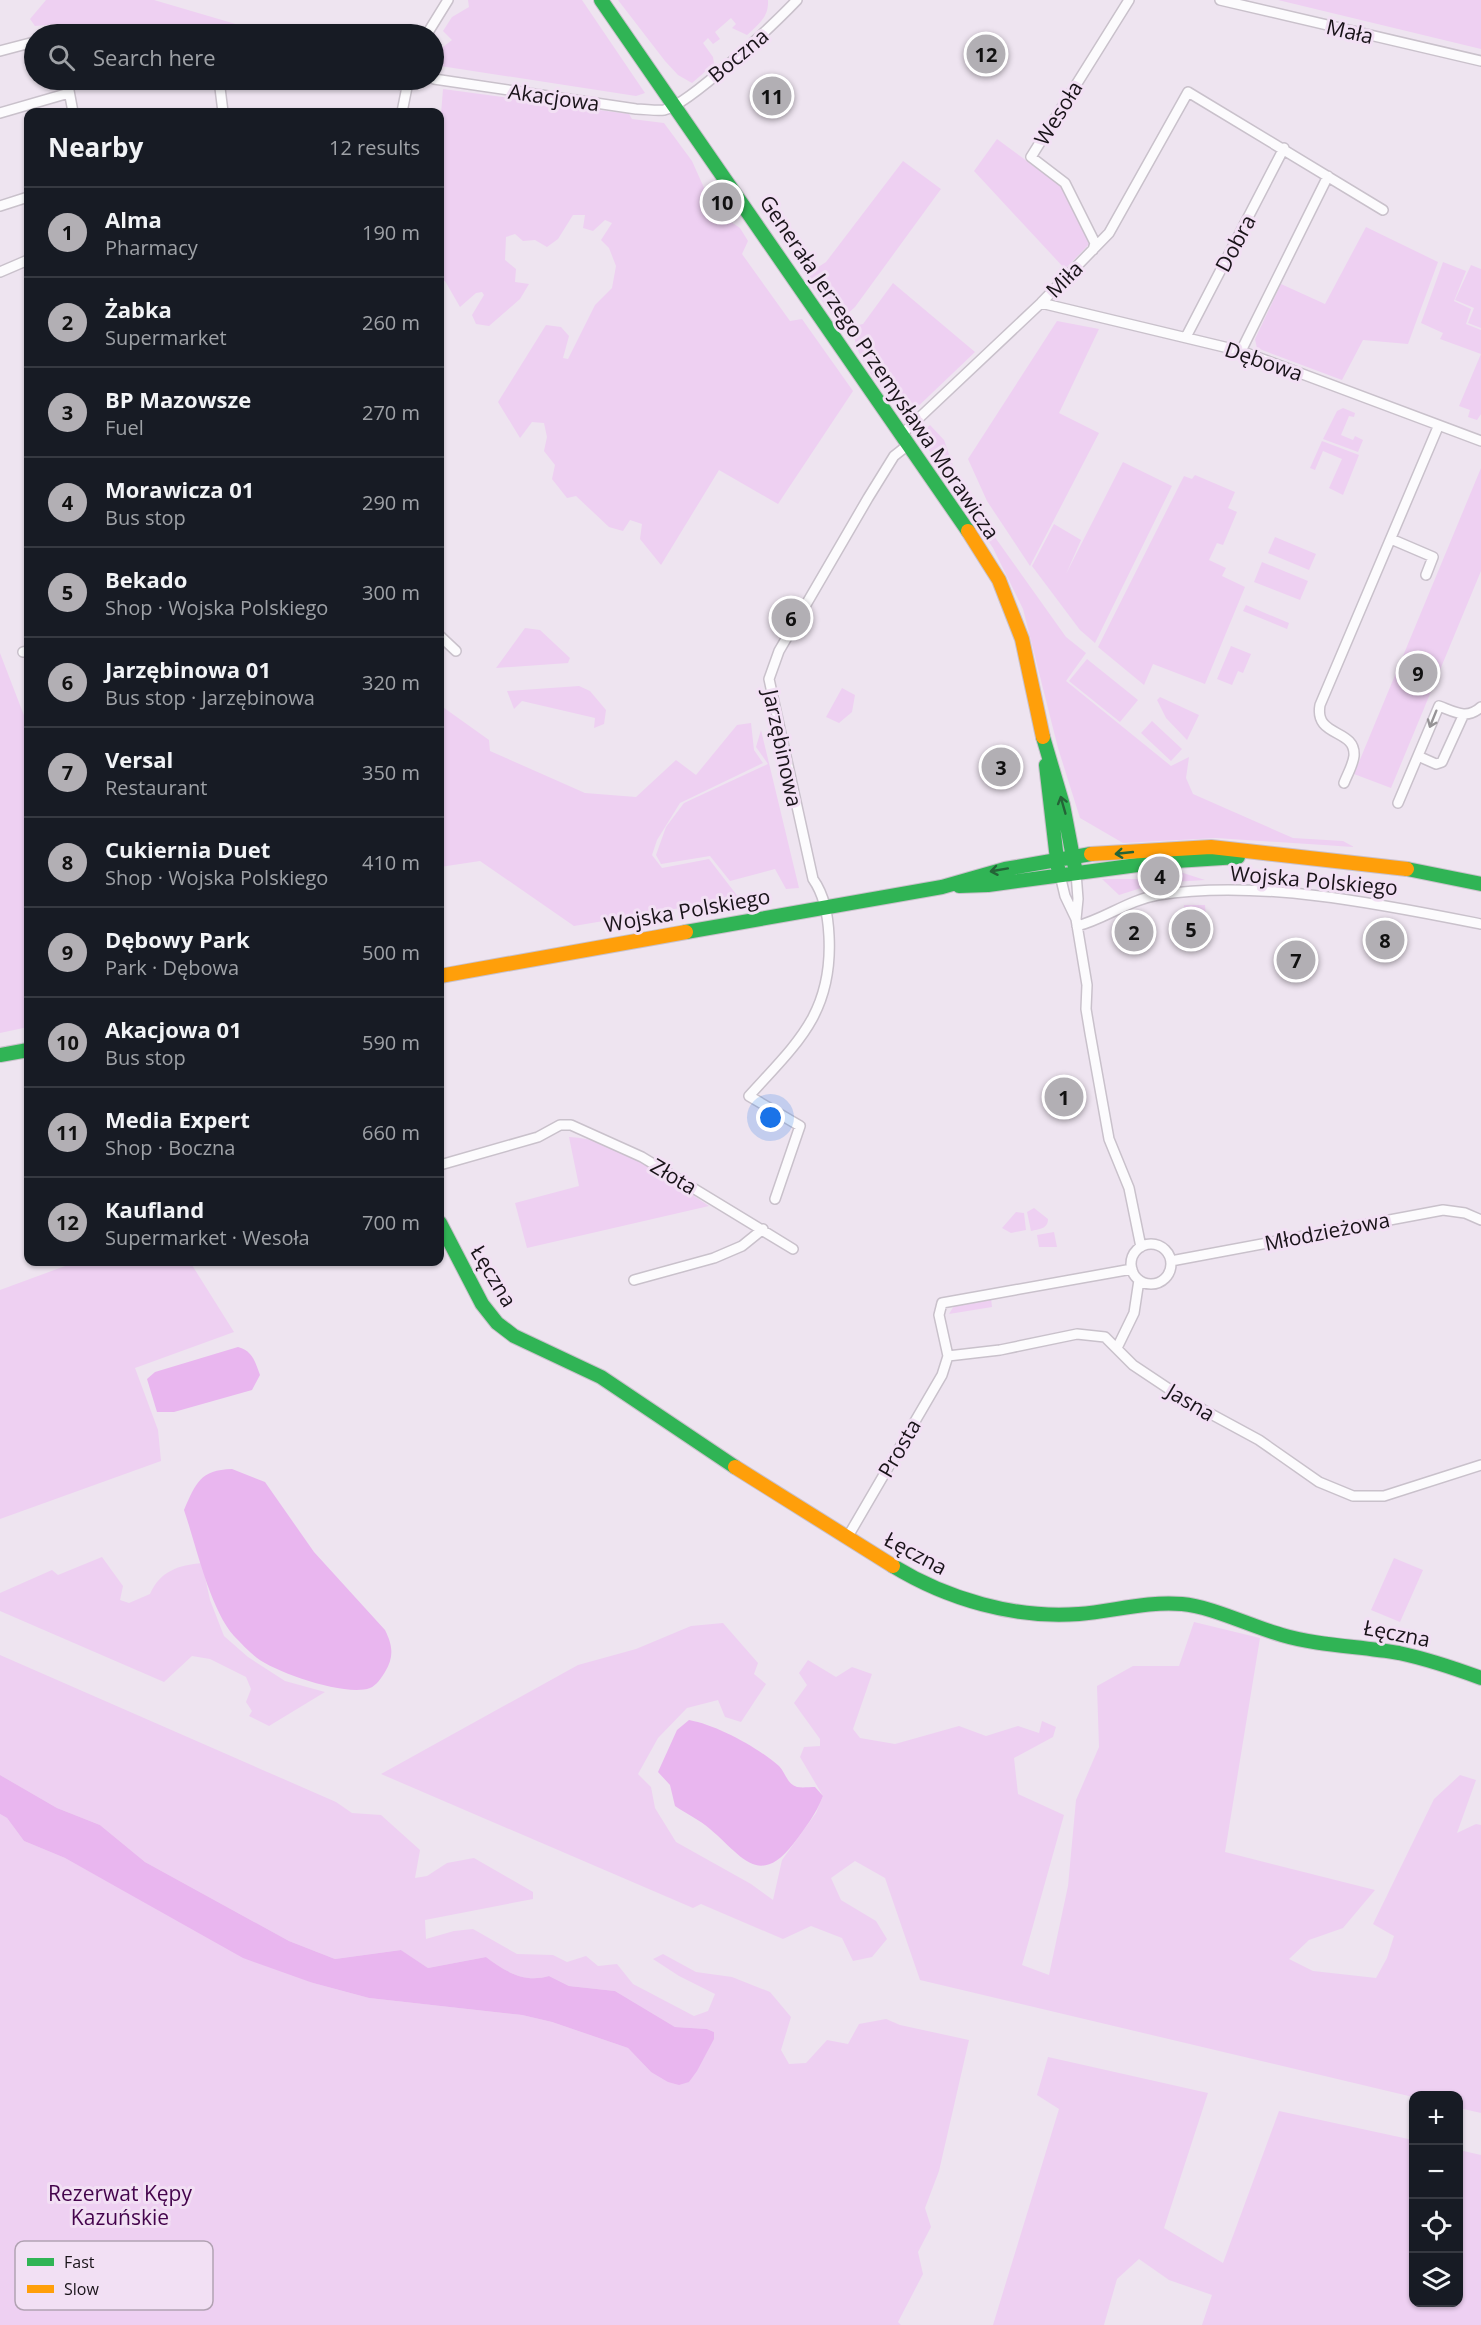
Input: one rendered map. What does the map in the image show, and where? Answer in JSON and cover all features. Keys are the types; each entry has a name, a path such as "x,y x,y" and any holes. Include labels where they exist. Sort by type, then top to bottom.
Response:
{"street":[{"path":"433,24 448,0"},
{"name":"Generała Jerzego Przemysława Morawicza","path":"601,0 963,523 999,580 1022,639 1046,754 1064,806 1076,873"},
{"name":"Boczna","path":"674,105 771,27 798,0"},
{"name":"Wesoła","path":"1093,250 1095,243 1065,183 1030,157 1129,0"},
{"name":"Mała","path":"1220,0 1481,61"},
{"path":"0,51 24,45"},
{"name":"Akacjowa","path":"444,80 636,109 664,110 674,105"},
{"path":"69,90 72,108"},
{"path":"220,90 222,108"},
{"path":"403,108 406,90"},
{"name":"Miła","path":"904,440 1108,233 1188,92 1284,148"},
{"path":"0,113 69,93"},
{"path":"1284,148 1383,210"},
{"name":"Dobra","path":"1186,337 1284,148"},
{"path":"1241,351 1328,176"},
{"path":"0,206 24,198"},
{"path":"0,272 24,262"},
{"name":"Dębowa","path":"1041,303 1241,351 1438,427 1481,441"},
{"path":"1344,783 1354,759 1354,749 1347,739 1324,726 1318,715 1438,427"},
{"name":"Jarzębinowa","path":"775,1198 800,1126 749,1096 802,1039 822,1002 830,964 822,891 813,879 769,679 779,651 904,440"},
{"path":"1391,539 1433,557 1426,575"},
{"path":"444,640 456,651"},
{"path":"1398,803 1439,706 1463,716 1475,713 1481,707"},
{"path":"1418,756 1436,764 1442,762 1463,716"},
{"name":"Generała Jerzego Przemysława Morawicza","path":"1046,754 1046,783 1060,875"},
{"name":"Wojska Polskiego","path":"942,887 986,873 1057,860 1203,847 1407,869 1481,884"},
{"name":"Wojska Polskiego","path":"444,975 942,887 988,885 1160,862 1280,855"},
{"path":"1076,873 1077,923 1087,985 1086,1009 1109,1139 1129,1188 1141,1247"},
{"path":"1060,875 1065,896 1077,923"},
{"name":"Wojska Polskiego","path":"1077,923 1144,898 1211,892 1329,898 1481,924"},
{"path":"0,1055 24,1051"},
{"name":"Złota","path":"444,1164 538,1137 560,1125 581,1128 642,1157 793,1249"},
{"name":"Młodzieżowa","path":"1171,1260 1443,1210 1465,1213 1481,1220"},
{"path":"634,1280 714,1258 742,1246 763,1229"},
{"name":"Łęczna","path":"444,1231 482,1304 497,1323 514,1336 601,1377 700,1445 919,1582 985,1606 1051,1615 1080,1614 1148,1603 1185,1604 1284,1636 1398,1653 1440,1663 1481,1678"},
{"path":"1157,1245 1164,1249 1171,1260 1171,1270 1166,1278 1157,1284 1148,1284 1139,1280 1132,1269 1131,1260 1141,1247 1157,1245"},
{"path":"948,1356 939,1315 942,1303 1132,1269"},
{"path":"1117,1348 1134,1313 1139,1280"},
{"name":"Jasna","path":"948,1356 1000,1350 1077,1334 1105,1337 1133,1365 1187,1401 1259,1440 1319,1482 1353,1496 1384,1496 1481,1465"},
{"name":"Prosta","path":"847,1538 942,1375 948,1356"}],"green space":[{"path":"46,0 154,0 236,24 34,24 30,19"},
{"path":"468,0 582,0 645,93 636,96 444,67 444,46 452,40 444,29 452,17 469,7"},
{"path":"618,0 768,0 768,6 765,16 747,35 732,28 736,24 731,18 715,32 720,39 713,44 708,38 703,43 713,57 714,64 692,83 678,75 665,61"},
{"path":"1278,0 1481,0 1481,49"},
{"path":"444,89 629,114 632,119 664,123 692,161 705,190 722,216 740,228 748,241 742,254 790,321 802,319 853,391 778,504 719,470 661,565 640,539 642,524 630,520 623,531 609,527 576,496 567,498 552,479 555,465 544,451 547,437 544,423 532,422 520,438 498,402 546,325 561,327 569,336 563,358 568,359 595,305 612,288 616,266 609,248 601,240 612,223 605,220 593,231 583,228 585,215 573,215 558,239 547,247 535,240 523,241 515,234 506,237 505,260 516,269 515,282 529,284 520,299 489,326 476,324 472,315 484,295 482,292 476,293 460,307 444,281 444,108 442,108"},
{"path":"997,139 1061,186 1068,179 1097,236 1065,269 974,171"},
{"path":"903,161 941,189 855,307 845,316 843,313 833,316 807,280 809,273 826,262"},
{"path":"1366,227 1438,262 1408,344 1363,340 1342,380 1257,348 1255,339 1281,284 1325,304"},
{"path":"1443,262 1466,271 1454,301 1471,309 1466,324 1481,330 1481,354 1440,339 1443,333 1421,323"},
{"path":"1471,265 1481,269 1481,328 1468,323 1474,308 1455,300"},
{"path":"893,283 975,352 908,416 900,413 870,372 854,338 854,326 863,324"},
{"path":"1057,321 1099,329 1059,413 1099,433 1030,566 987,501 968,459"},
{"path":"1481,354 1481,414 1477,420 1468,417 1470,410 1459,406"},
{"path":"1343,408 1355,413 1354,417 1349,416 1341,435 1353,440 1355,436 1363,440 1358,452 1323,439 1337,411"},
{"path":"930,425 944,440 962,491 1066,637 1086,653 1066,681 1171,766 1189,757 1186,778 1193,794 1293,838 1343,841 1354,847 1216,838 1123,843 1080,818 1058,748 1023,609 993,548 919,435"},
{"path":"1322,441 1359,455 1343,495 1329,488 1342,459 1323,451 1315,470 1310,468"},
{"path":"1123,462 1172,486 1095,643 1080,630 1032,566 1054,524 1081,540 1066,574"},
{"path":"1481,468 1481,571 1391,788 1354,774"},
{"path":"1195,475 1235,492 1228,508 1237,512 1223,545 1217,543 1209,560 1226,568 1222,576 1245,587 1205,684 1153,664 1144,685 1098,647 1184,476 1192,479"},
{"path":"1275,537 1316,554 1309,570 1268,553"},
{"path":"1262,562 1308,581 1300,600 1254,582"},
{"path":"1246,605 1289,623 1287,629 1243,611"},
{"path":"525,628 540,630 570,658 568,663 496,668"},
{"path":"1231,646 1251,654 1243,673 1238,671 1232,685 1217,679"},
{"path":"0,653 24,716 24,1028 0,1033"},
{"path":"1087,659 1138,700 1120,722 1069,681"},
{"path":"579,686 590,691 606,710 604,724 594,728 595,718 522,701 514,709 507,691"},
{"path":"842,688 855,695 852,712 839,723 826,717"},
{"path":"1160,697 1199,715 1187,740 1166,718 1157,700"},
{"path":"444,708 489,740 490,751 585,793 636,797 676,760 696,775 737,725 751,723 754,750 763,763 680,803 657,840 652,855 662,868 709,859 739,898 574,926 480,861 444,866"},
{"path":"1152,721 1182,749 1171,761 1141,733"},
{"path":"761,730 799,888 786,889 775,869 730,881 710,856 661,864 656,855 666,827 684,803 768,764 756,747"},
{"path":"1180,872 1205,880 1157,883 1119,895 1102,879 1146,879"},
{"path":"1184,905 1205,905 1206,917 1184,918"},
{"path":"569,1137 607,1144 625,1152 709,1206 527,1248 515,1203 579,1186"},
{"path":"1034,1208 1048,1219 1048,1222 1042,1228 1031,1231 1027,1212"},
{"path":"1016,1212 1024,1213 1026,1230 1011,1233 1002,1228"},
{"path":"1054,1232 1057,1247 1039,1247 1037,1235"},
{"path":"65,1266 193,1266 234,1332 135,1368 158,1430 161,1461 0,1519 0,1290"},
{"path":"991,1298 992,1307 949,1314 955,1304"},
{"path":"102,1557 123,1586 120,1600 129,1603 150,1594 159,1580 171,1571 186,1565 202,1563 210,1600 224,1636 248,1657 285,1681 325,1692 269,1726 249,1716 252,1711 246,1702 251,1689 246,1677 210,1659 192,1656 164,1682 0,1611 0,1593 52,1570 58,1575"},
{"path":"1394,1558 1423,1570 1400,1622 1371,1610"},
{"path":"1194,1622 1260,1638 1225,1852 1375,1890 1343,1928 1309,1940 1289,1959 1313,1971 1376,1978 1387,1958 1394,1936 1373,1924 1434,1799 1460,1775 1476,1780 1457,1833 1476,1824 1481,1825 1481,2113 1463,2109 1463,2091 1409,2091 1409,2096 920,1980 885,1878 855,1861 831,1878 841,1900 876,1921 887,1939 872,1957 853,1961 842,1938 811,1926 783,1939 701,1904 693,1908 381,1774 578,1665 636,1649 691,1626 723,1623 758,1663 754,1674 766,1684 741,1722 725,1717 718,1700 687,1708 658,1738 638,1774 651,1787 655,1808 676,1842 751,1884 773,1900 782,1860 816,1813 823,1796 800,1757 804,1747 820,1746 820,1739 794,1703 807,1685 799,1673 808,1660 836,1677 852,1667 872,1674 853,1729 860,1738 895,1744 959,1726 986,1736 1018,1726 1039,1733 1042,1721 1056,1727 1053,1737 1014,1758 1018,1794 1064,1815 1022,1965 1049,1975 1068,1886 1076,1800 1099,1747 1097,1686 1133,1666 1179,1666"},
{"name":"Rezerwat Kępy Kazuńskie","path":"0,1655 336,1802 352,1813 381,1815 420,1850 415,1878 427,1876 447,1863 474,1858 533,1892 533,1899 425,1920 426,1939 454,1931 473,1929 517,1954 553,1955 567,1962 586,1956 598,1966 617,1964 633,1984 694,2016 708,2011 715,1994 679,1976 653,1959 663,1954 696,1972 732,1977 770,1992 791,2017 781,2050 789,2064 806,2063 827,2040 848,2044 859,2024 886,2019 900,2025 969,2040 939,2171 925,2208 931,2227 918,2252 923,2274 898,2322 901,2325 0,2325 0,1814 7,1818 24,1841 65,1858 138,1898 313,1983 369,1998 522,2015 552,2022 628,2048 651,2072 689,2082 714,2038 714,2032 707,2029 675,2027 615,1991 569,1986 549,1976 523,1977 508,1971 486,1957 428,1968 401,1950 335,1959 289,1941 145,1862 100,1825 57,1808 0,1775"},
{"path":"1048,2057 1208,2093 1164,2228 1223,2263 1279,2111 1409,2139 1409,2307 1463,2307 1463,2151 1481,2155 1481,2325 1202,2325 1212,2295 1169,2280 1139,2259 1117,2279 1104,2325 993,2325 1059,2109 1037,2095"}],"shaded area":[{"path":"238,1347 250,1354 260,1375 252,1390 174,1412 157,1412 147,1379 155,1372"},
{"path":"232,1469 265,1482 314,1552 385,1630 391,1646 390,1661 379,1681 372,1687 359,1690 345,1689 312,1682 280,1670 254,1656 225,1624 204,1576 184,1510 200,1480 213,1472"},
{"path":"689,1720 712,1727 748,1744 779,1766 788,1781 799,1787 815,1787 823,1796 807,1826 782,1857 770,1864 760,1866 750,1863 706,1826 675,1806 670,1785 658,1772 677,1730"},
{"path":"0,1775 57,1808 100,1825 145,1862 289,1941 335,1959 401,1950 428,1968 486,1957 508,1971 523,1977 549,1976 569,1986 615,1991 675,2027 707,2029 714,2032 714,2039 689,2082 679,2085 668,2082 651,2072 628,2048 552,2022 522,2015 369,1998 313,1983 243,1958 65,1858 24,1841 7,1818 0,1814"}],"traffic: fast":[{"path":"601,0 968,531"},
{"path":"1043,737 1063,805 1076,873"},
{"path":"1046,765 1058,868"},
{"path":"686,932 942,887 1005,869 1091,854"},
{"path":"959,886 988,885 1160,862 1238,857"},
{"path":"1407,869 1481,884"},
{"path":"0,1055 24,1051"},
{"path":"444,1231 482,1304 497,1323 514,1336 601,1377 735,1467"},
{"path":"893,1566 914,1578 959,1597 1006,1610 1055,1615 1143,1605 1182,1604 1218,1613 1296,1639 1399,1653 1481,1678"}],"traffic: slow":[{"path":"968,531 999,580 1022,639 1043,737"},
{"path":"1091,854 1211,847 1407,869"},
{"path":"444,975 686,932"},
{"path":"735,1467 893,1566"}],"place":[{"name":"Kaufland","path":"986,54"},
{"name":"Media Expert","path":"772,96"},
{"name":"Akacjowa 01","path":"722,202"},
{"name":"Jarzębinowa 01","path":"791,618"},
{"name":"Dębowy Park","path":"1418,673"},
{"name":"BP Mazowsze","path":"1001,767"},
{"name":"Morawicza 01","path":"1160,876"},
{"name":"Bekado","path":"1191,929"},
{"name":"Żabka","path":"1134,932"},
{"name":"Cukiernia Duet","path":"1385,940"},
{"name":"Versal","path":"1296,960"},
{"name":"Alma","path":"1064,1097"}]}
